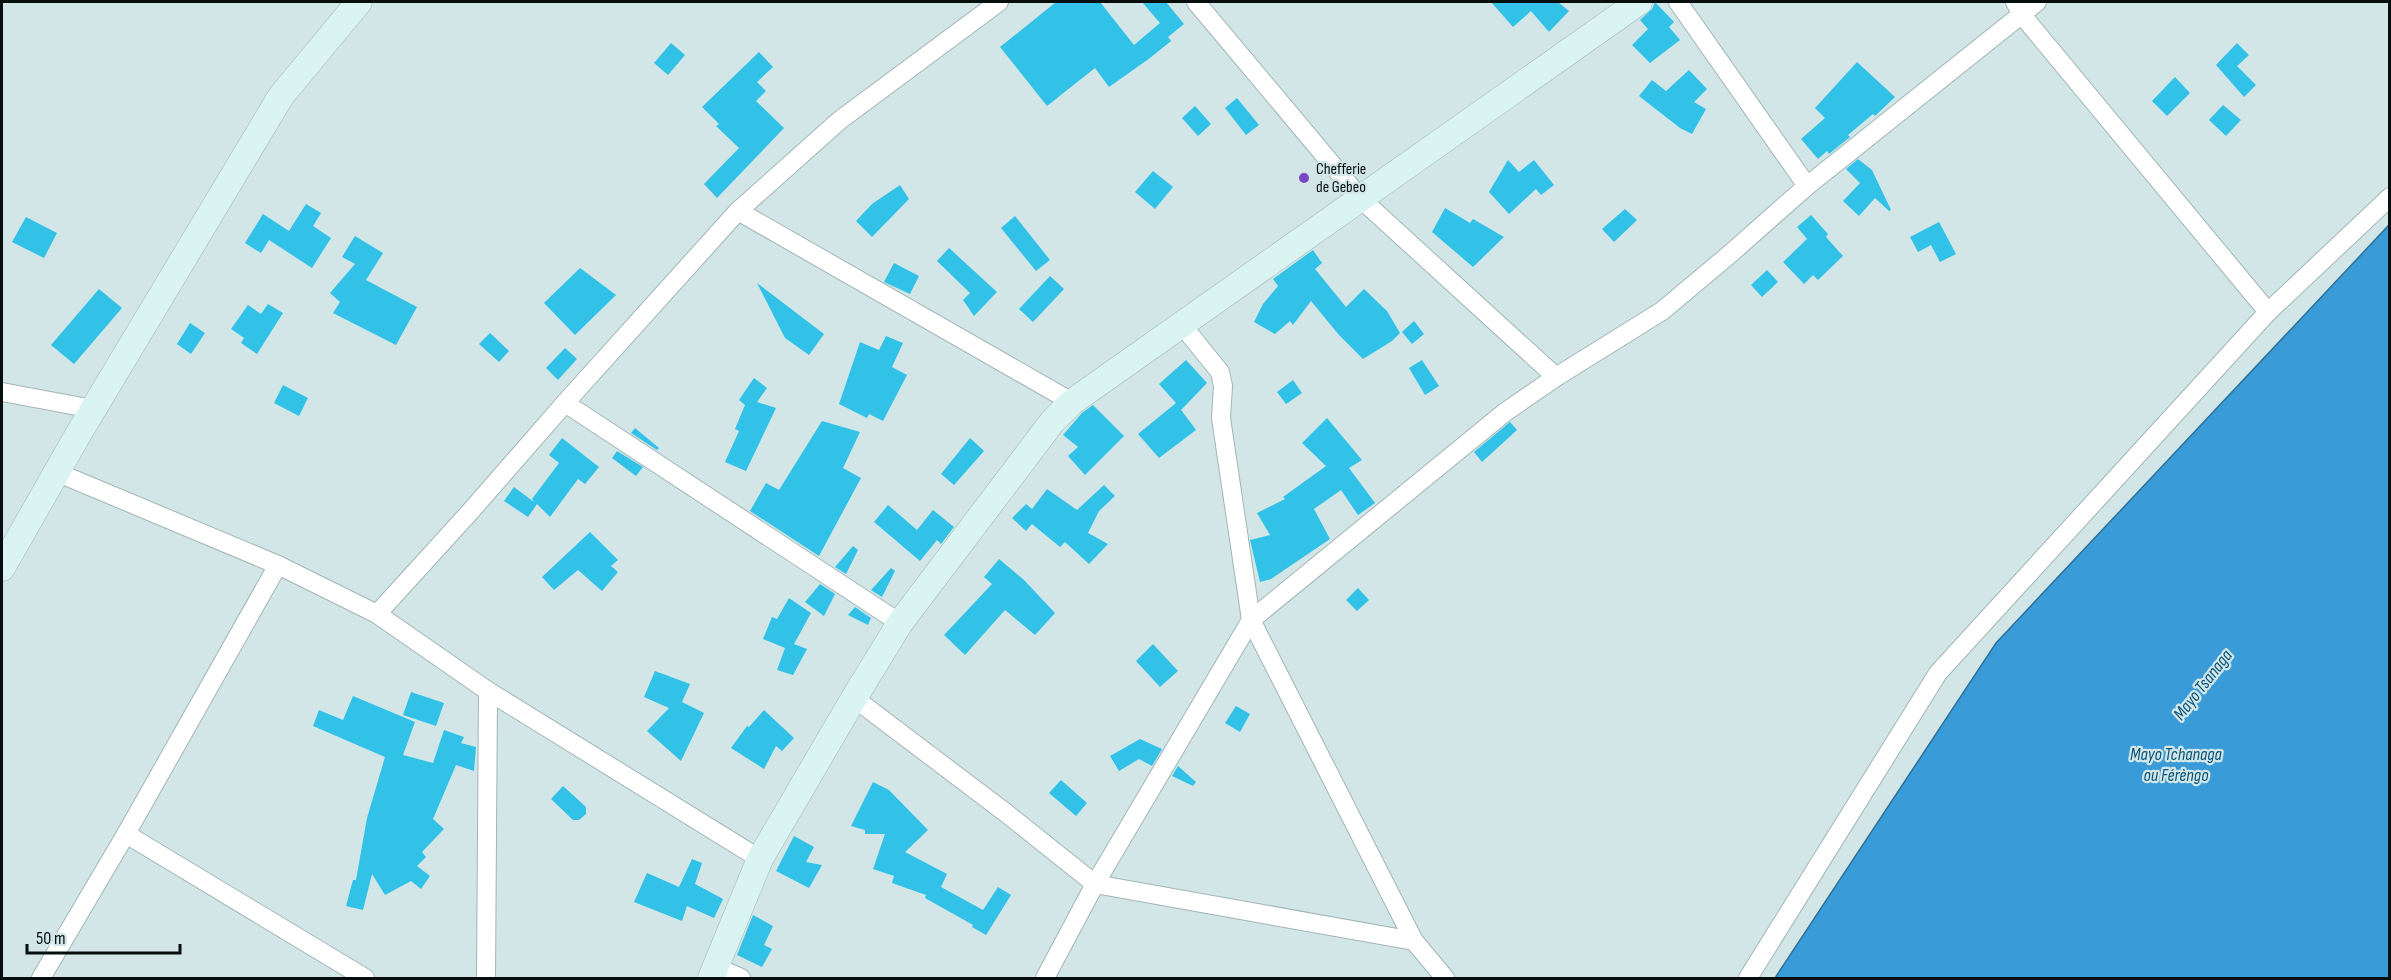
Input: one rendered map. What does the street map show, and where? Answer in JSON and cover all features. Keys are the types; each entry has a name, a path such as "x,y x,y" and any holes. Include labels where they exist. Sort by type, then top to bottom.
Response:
{"street":[{"path":"2,568 93,409 281,96 359,2"},
{"path":"377,614 738,212 840,120 999,2"},
{"path":"1196,2 1361,199 1556,376"},
{"path":"741,978 714,973 760,859 900,623 1052,422 1072,402 1640,2"},
{"path":"1678,2 1807,186"},
{"path":"1045,978 1095,884 1251,620 1504,412 1556,376 1662,310 2018,8 2037,2"},
{"path":"2018,8 2268,312"},
{"path":"1748,978 1938,673 2268,312 2390,197"},
{"path":"738,212 1072,402"},
{"path":"1182,325 1220,372 1223,386 1221,418 1251,620 1414,942 1445,978"},
{"path":"2,392 93,409"},
{"path":"565,404 900,623"},
{"path":"56,472 278,566 377,614 488,691 760,859"},
{"path":"41,978 126,834 278,566"},
{"path":"486,978 488,691"},
{"path":"854,698 1006,813 1095,884 1414,942"},
{"path":"126,834 365,978"}],"water":[{"name":"Mayo Tchanaga ou Férèngo","path":"2389,225 2389,978 1775,978 1996,643"}],"building":[{"path":"1056,2 1100,2 1134,45 1160,23 1142,2 1166,2 1184,24 1168,37 1171,41 1109,87 1095,68 1047,106 1000,47"},
{"path":"1491,2 1558,2 1569,11 1549,32 1531,11 1513,27"},
{"path":"1655,2 1674,22 1669,27 1680,40 1650,63 1632,45 1648,29 1640,20 1652,9"},
{"path":"671,43 685,55 668,75 654,63"},
{"path":"2237,43 2249,55 2237,66 2256,85 2244,97 2216,65"},
{"path":"759,52 773,67 757,82 766,91 756,101 784,128 717,198 704,184 739,148 716,126 719,124 702,107"},
{"path":"1857,62 1895,97 1875,116 1873,114 1848,135 1850,137 1829,154 1827,151 1818,159 1801,139 1825,118 1815,108"},
{"path":"1689,70 1707,89 1694,102 1706,109 1692,134 1680,128 1639,96 1652,80 1666,91"},
{"path":"2175,77 2190,93 2167,116 2152,101"},
{"path":"1237,98 1259,125 1246,135 1225,108"},
{"path":"2223,105 2241,120 2226,136 2209,120"},
{"path":"1195,106 1211,124 1198,136 1182,118"},
{"path":"1858,159 1872,170 1891,210 1889,211 1875,198 1859,216 1843,201 1860,183 1846,169"},
{"path":"1508,160 1519,172 1534,160 1554,185 1541,195 1536,189 1509,214 1489,192"},
{"path":"1153,171 1173,187 1155,209 1135,192"},
{"path":"900,185 909,199 872,237 856,221 872,204"},
{"path":"306,204 321,213 313,226 331,238 312,268 269,240 261,253 245,243 263,214 289,231"},
{"path":"1445,208 1470,223 1473,219 1504,237 1473,267 1432,232"},
{"path":"1625,209 1637,220 1614,242 1602,229"},
{"path":"1811,215 1843,256 1818,280 1813,275 1804,284 1783,262 1807,239 1797,227"},
{"path":"1015,216 1050,260 1036,271 1001,228"},
{"path":"26,217 57,233 44,258 12,242"},
{"path":"1939,222 1956,254 1940,262 1931,245 1918,252 1910,237"},
{"path":"355,236 383,253 366,280 417,307 396,345 333,313 340,302 330,293 355,264 342,257"},
{"path":"949,248 997,292 974,316 963,300 970,293 937,261"},
{"path":"1313,250 1322,263 1315,269 1346,307 1364,289 1387,311 1400,333 1392,341 1363,359 1339,335 1311,301 1293,325 1290,321 1275,334 1254,322 1263,304 1278,286 1273,279"},
{"path":"894,263 919,276 910,294 884,282"},
{"path":"580,268 616,295 575,335 544,303"},
{"path":"1767,270 1778,282 1762,297 1751,285"},
{"path":"1050,276 1064,289 1033,322 1019,309"},
{"path":"757,283 824,334 809,355 785,338"},
{"path":"99,289 122,308 74,364 51,345"},
{"path":"268,304 283,313 257,354 241,343 244,338 231,329 248,305 261,314"},
{"path":"1414,321 1424,334 1412,344 1402,332"},
{"path":"190,323 205,333 191,354 177,344"},
{"path":"490,333 509,351 499,362 479,344"},
{"path":"886,336 903,343 892,367 907,375 883,421 869,414 867,418 839,404 860,342 879,350"},
{"path":"565,348 577,359 558,380 546,368"},
{"path":"1186,360 1207,383 1181,410 1196,430 1159,458 1138,434 1176,403 1159,384"},
{"path":"1422,360 1439,386 1425,395 1409,368"},
{"path":"754,378 767,388 757,402 776,408 746,471 725,462 739,431 735,429 745,405 739,400"},
{"path":"1293,380 1302,393 1286,404 1277,392"},
{"path":"283,385 308,398 299,416 274,403"},
{"path":"1093,405 1124,436 1085,475 1068,456 1078,447 1063,435 1082,413"},
{"path":"1327,418 1362,460 1349,468 1375,503 1358,515 1341,490 1314,509 1330,539 1271,579 1260,582 1250,540 1270,535 1257,513 1285,499 1283,497 1326,466 1302,443"},
{"path":"822,421 860,432 843,468 861,478 819,556 750,511 766,483 779,490"},
{"path":"1510,422 1517,430 1482,462 1474,452"},
{"path":"635,428 659,448 657,450 631,433"},
{"path":"562,438 599,467 585,484 578,479 550,517 537,504 528,517 504,501 514,487 534,502 532,499 559,463 549,455"},
{"path":"970,438 984,451 954,485 941,474"},
{"path":"617,451 643,467 636,476 612,458"},
{"path":"1104,485 1115,496 1099,511 1088,533 1108,544 1089,564 1065,542 1060,547 1032,524 1026,531 1012,518 1026,504 1032,509 1047,489 1077,510"},
{"path":"888,505 917,530 933,510 954,527 941,544 937,540 920,561 874,522"},
{"path":"590,532 618,560 611,566 618,572 602,591 578,570 554,590 542,577"},
{"path":"853,546 858,550 846,574 835,567"},
{"path":"999,559 1024,580 1055,613 1035,635 1005,610 965,655 944,635 992,584 984,577"},
{"path":"891,568 895,571 882,597 871,590"},
{"path":"820,584 835,594 824,616 805,602"},
{"path":"1358,588 1369,600 1357,611 1346,600"},
{"path":"789,598 811,613 794,644 807,649 793,675 777,670 785,648 763,639 772,617 777,619"},
{"path":"855,607 871,618 868,625 848,615"},
{"path":"1153,644 1178,671 1160,687 1136,661"},
{"path":"655,671 690,684 682,702 704,713 681,761 647,731 669,708 644,697"},
{"path":"411,692 444,703 436,726 403,715"},
{"path":"353,696 415,722 403,755 433,763 444,730 464,737 461,743 476,747 474,771 456,765 433,819 444,829 422,852 426,857 417,866 430,876 421,889 411,881 385,895 372,874 363,910 346,906 353,880 356,880 367,818 385,757 313,726 319,710 343,720"},
{"path":"1236,706 1250,714 1240,732 1225,723"},
{"path":"764,710 794,738 782,751 776,746 764,769 731,748 747,726 749,727"},
{"path":"1140,739 1162,749 1152,766 1139,759 1119,771 1110,756"},
{"path":"1178,766 1196,782 1193,786 1172,776"},
{"path":"1061,780 1087,803 1076,816 1049,793"},
{"path":"873,782 889,790 928,830 905,852 947,874 941,887 983,910 998,887 1011,895 986,935 972,927 973,925 925,898 926,895 892,883 894,876 873,869 885,834 865,834 865,830 851,826"},
{"path":"563,786 586,807 586,814 579,820 573,820 551,799"},
{"path":"794,836 814,847 806,862 822,865 809,888 776,871"},
{"path":"692,859 702,863 695,884 723,899 714,918 687,906 682,921 634,902 647,873 679,887"},
{"path":"753,915 773,926 764,945 772,949 762,967 737,955"}],"place":[{"name":"Chefferie de Gebeo","path":"1304,178"}],"water label":[{"name":"Mayo Tsanaga","path":"2203,685"}]}
